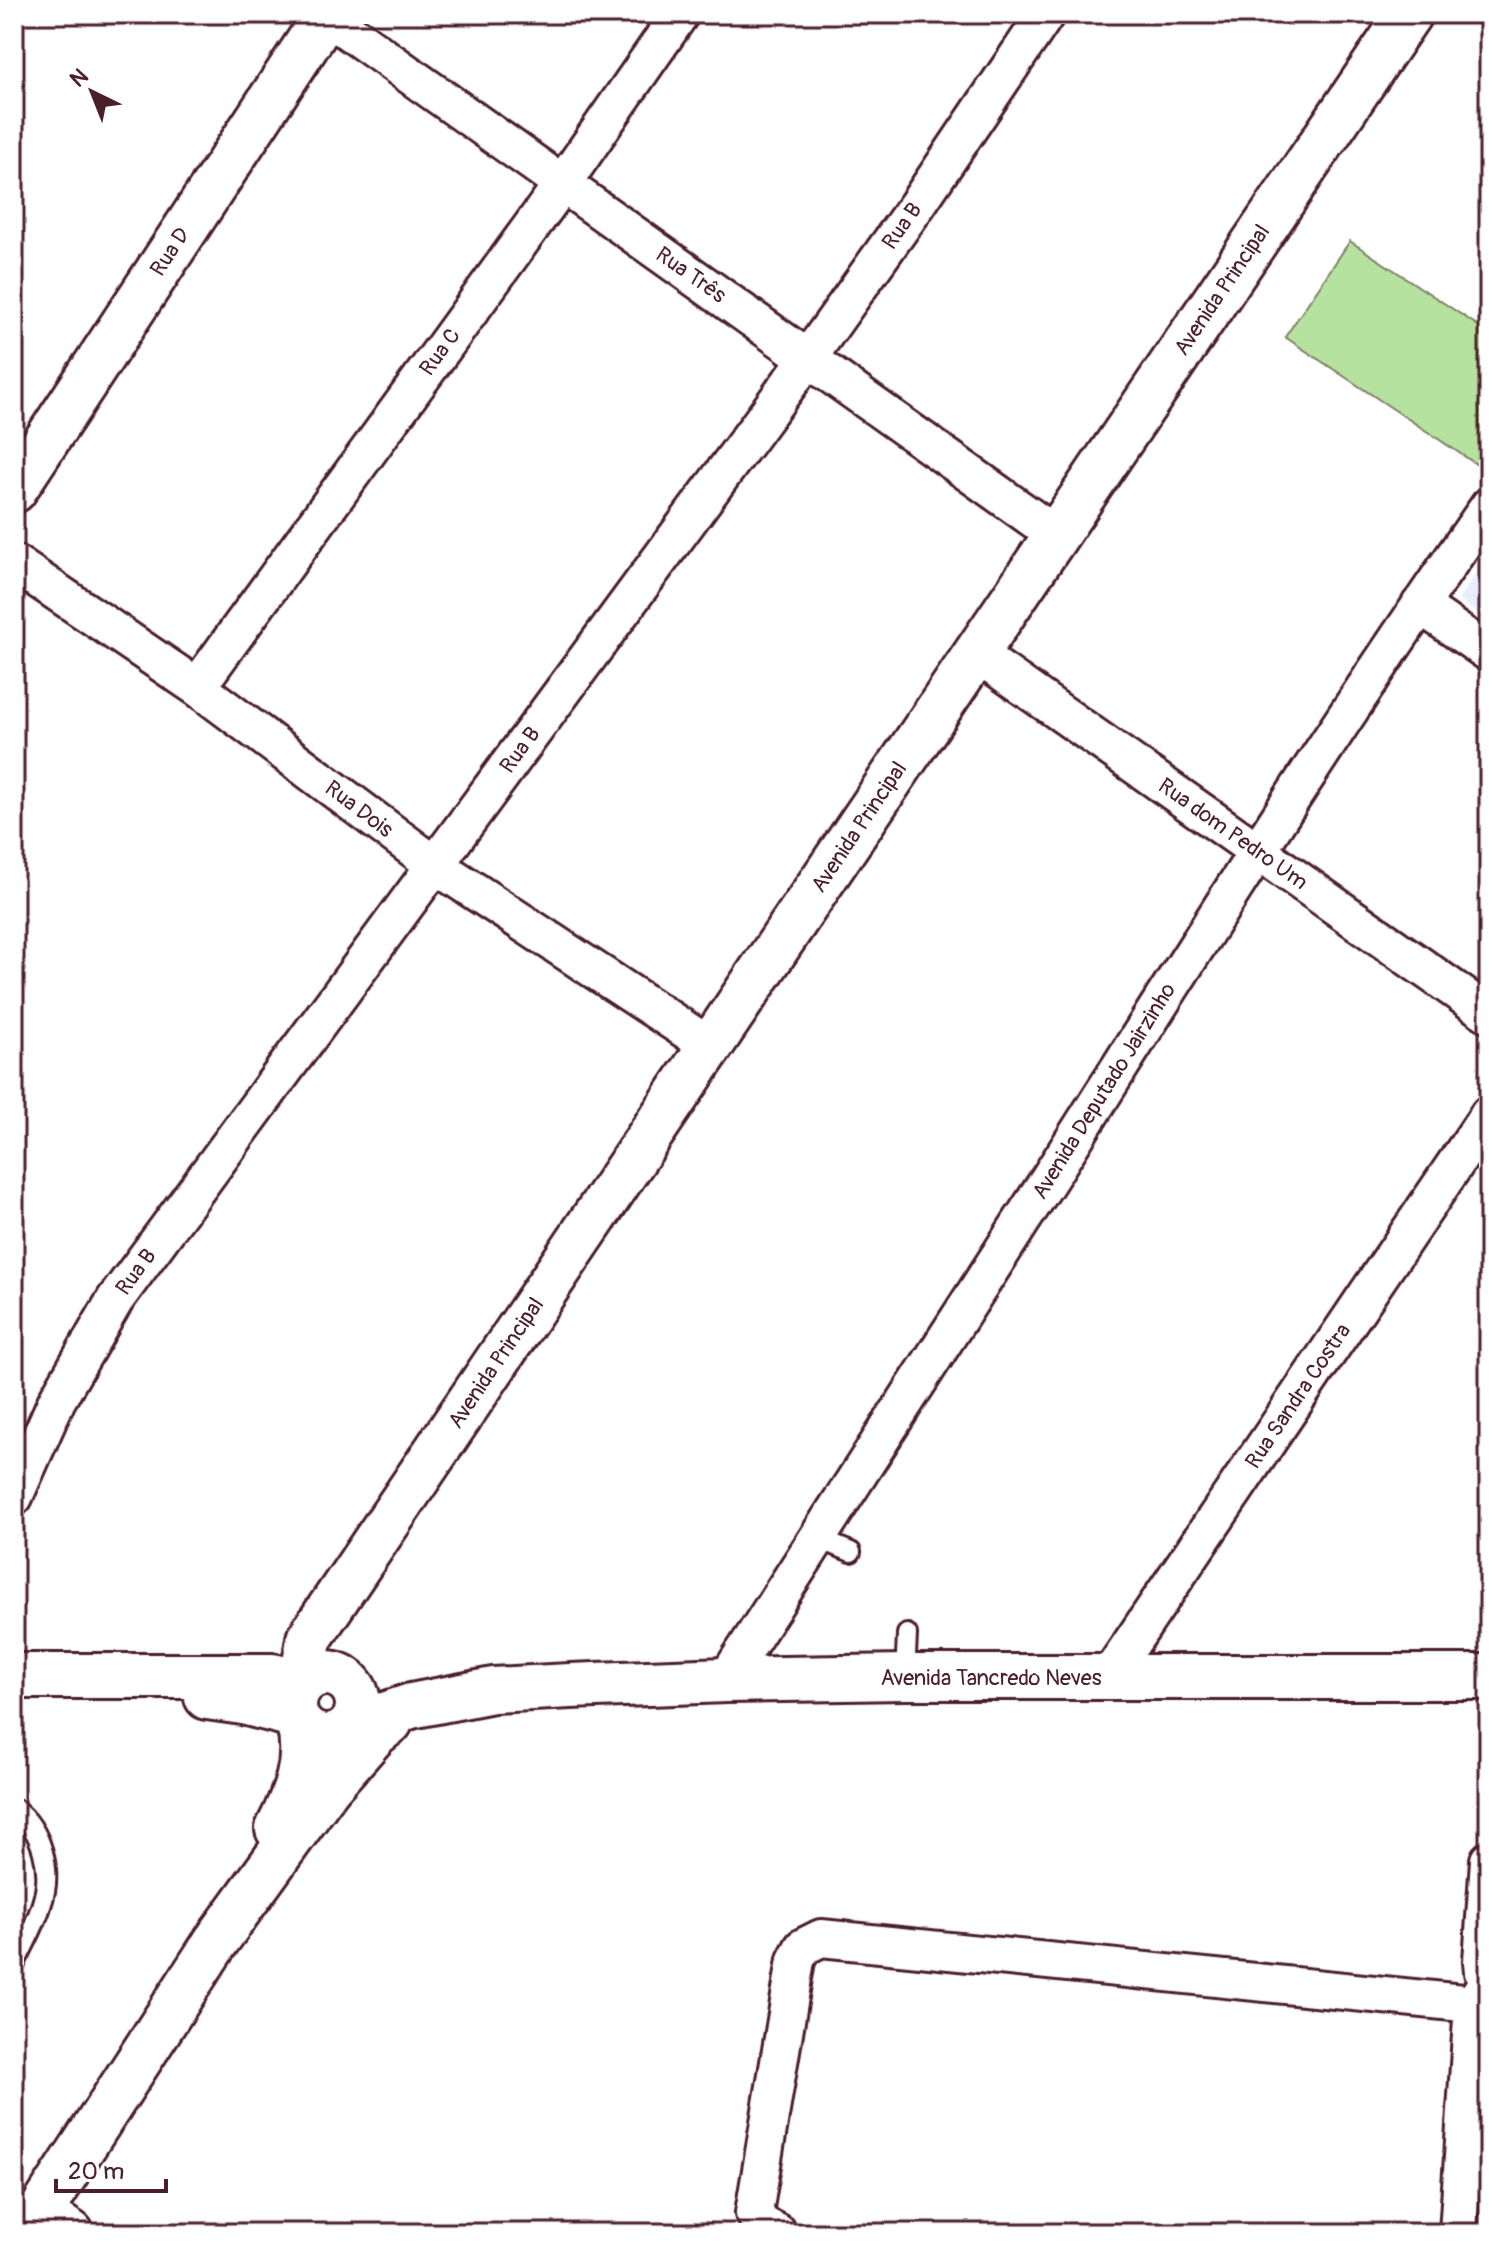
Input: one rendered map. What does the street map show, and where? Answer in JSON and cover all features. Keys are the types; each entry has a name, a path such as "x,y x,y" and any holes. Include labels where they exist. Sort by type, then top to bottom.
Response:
{"main road":[{"name":"Rua D","path":"14,490 325,14"},
{"name":"Avenida Principal","path":"311,1684 710,1046 977,654 1401,17"},
{"name":"Avenida Tancredo Neves","path":"32,1676 243,1702 311,1684 493,1690 726,1680 905,1677 1107,1679 1488,1675"},
{"path":"347,1680 354,1688 357,1698 355,1719 346,1730 336,1736 312,1735 311,1684 347,1680"},
{"path":"46,2226 215,1943 283,1820 303,1762 311,1684"},
{"name":"Avenida Tancredo Neves","path":"346,1730 411,1706 493,1690"},
{"path":"215,1943 328,1787 375,1734 411,1706"},
{"path":"328,1787 346,1730"}],"street":[{"name":"Rua Três","path":"325,14 1056,535"},
{"name":"Rua C","path":"197,687 563,183 680,14"},
{"name":"Rua B","path":"14,1497 57,1400 115,1300 808,358 917,205 1046,14"},
{"name":"Avenida Deputado Jairzinho","path":"726,1680 1256,851 1489,506"},
{"name":"Rua Dois","path":"14,563 197,687 435,865 710,1046"},
{"path":"1420,605 1489,653"},
{"name":"Rua dom Pedro Um","path":"977,654 1489,1014"},
{"name":"Rua Sandra Costra","path":"1107,1679 1489,1114"},
{"path":"1458,2233 1484,1987 1482,1961 1489,1860"},
{"path":"778,2233 763,2225 754,2213 796,1960 803,1947 821,1938 1484,1987"}],"lane":[{"path":"817,1538 851,1552"},
{"path":"905,1677 907,1634"},
{"path":"14,1808 23,1815 39,1840 47,1870 43,1902 14,1966"}],"shaded area":[{"path":"1489,555 1489,621 1458,600"}],"green space":[{"path":"1350,241 1489,333 1489,457 1482,468 1285,337"}]}
